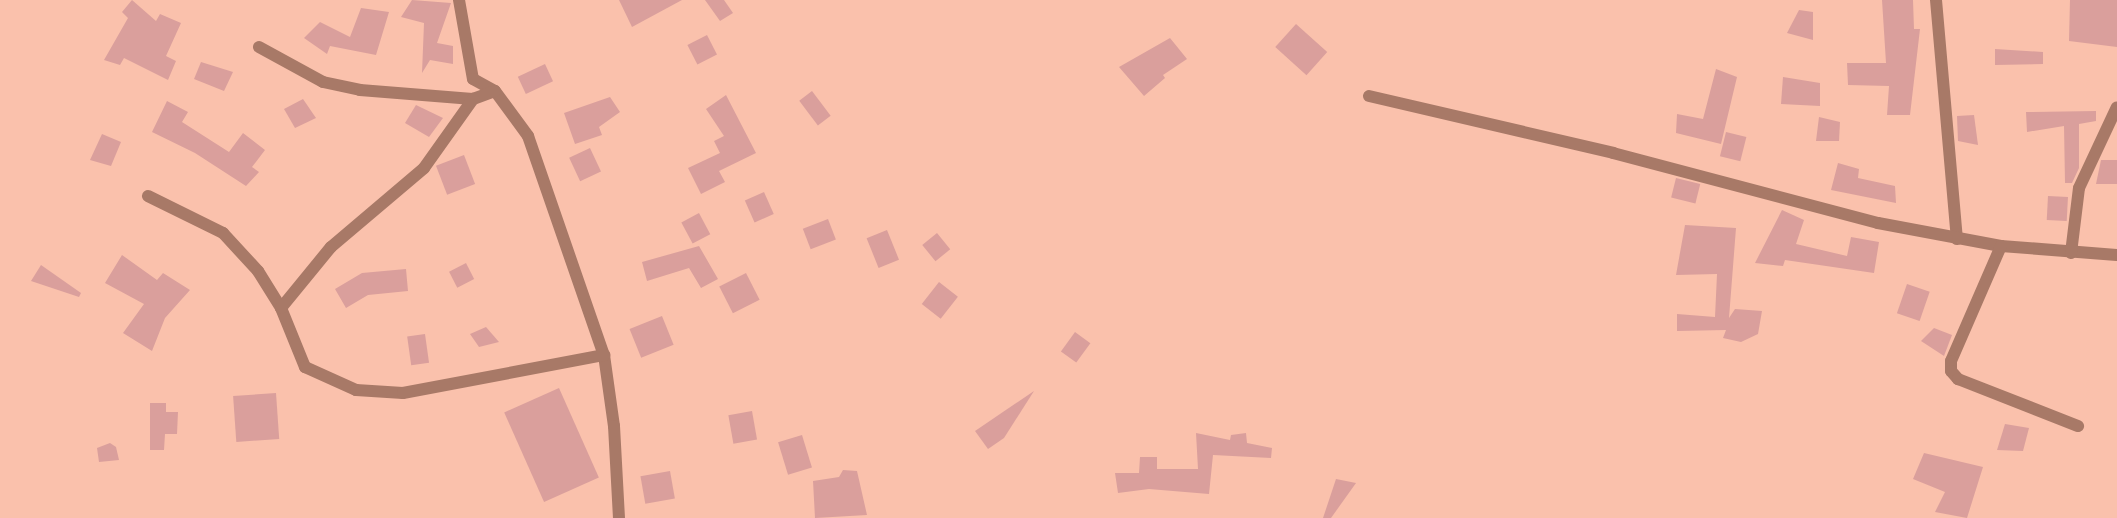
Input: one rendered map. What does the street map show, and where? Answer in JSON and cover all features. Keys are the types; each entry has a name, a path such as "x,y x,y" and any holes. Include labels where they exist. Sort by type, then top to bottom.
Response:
{"street":[{"path":"459,0 474,79 496,90 528,136 604,355 614,426 619,518"},
{"path":"1936,0 1957,239"},
{"path":"259,48 323,82 360,90 473,99 496,90"},
{"path":"1369,96 1957,239 2001,246 2071,253 2117,255"},
{"path":"281,308 331,246 424,168 473,99"},
{"path":"2071,253 2079,188 2117,107"},
{"path":"148,196 224,233 258,271 281,308 305,367 356,390 403,393 604,355"},
{"path":"2001,246 1951,360 1951,371 1966,383 2078,426"}],"building":[{"path":"132,0 156,21 160,14 181,23 166,56 176,61 168,80 124,58 120,65 104,60 128,18 122,12"},
{"path":"412,0 451,3 437,43 453,46 453,64 430,60 422,73 424,23 401,17"},
{"path":"619,0 682,0 632,27"},
{"path":"705,0 724,0 733,13 720,21"},
{"path":"1882,0 1913,0 1914,29 1920,29 1910,115 1887,115 1889,86 1848,85 1847,63 1886,63"},
{"path":"2070,0 2117,0 2117,47 2069,41"},
{"path":"361,8 389,12 376,55 330,46 327,54 304,38 320,22 350,37"},
{"path":"1799,10 1813,12 1813,40 1787,33"},
{"path":"1296,24 1327,52 1306,75 1275,47"},
{"path":"707,35 717,55 697,65 687,45"},
{"path":"1170,38 1187,59 1163,75 1165,78 1144,96 1119,67"},
{"path":"1995,49 2043,52 2043,64 1995,65"},
{"path":"201,62 233,72 224,91 194,79"},
{"path":"545,64 553,81 526,94 518,77"},
{"path":"1716,69 1737,77 1721,144 1676,133 1677,114 1703,119"},
{"path":"1783,77 1820,83 1820,106 1781,104"},
{"path":"812,91 831,116 818,125 799,101"},
{"path":"726,95 756,153 719,171 725,182 701,194 688,168 720,153 714,141 724,136 706,109"},
{"path":"610,97 620,112 599,127 602,135 575,144 564,113"},
{"path":"303,99 316,118 295,128 284,109"},
{"path":"167,101 188,112 182,122 229,152 243,133 265,150 252,167 259,172 246,186 195,153 152,132"},
{"path":"416,105 443,118 429,137 405,123"},
{"path":"2096,111 2096,121 2079,124 2079,168 2072,183 2065,183 2064,126 2027,132 2026,112"},
{"path":"1974,115 1978,145 1958,141 1957,116"},
{"path":"1819,117 1840,122 1839,141 1816,141"},
{"path":"1726,132 1746,137 1740,161 1720,156"},
{"path":"102,134 121,142 111,166 90,160"},
{"path":"590,148 601,172 580,181 569,158"},
{"path":"464,155 475,184 447,195 436,166"},
{"path":"2101,160 2117,160 2117,184 2096,184"},
{"path":"1838,163 1859,169 1858,178 1895,186 1896,203 1831,190"},
{"path":"1676,178 1700,184 1695,203 1671,197"},
{"path":"764,192 774,214 755,222 745,201"},
{"path":"2048,196 2068,197 2067,221 2047,220"},
{"path":"1782,210 1804,220 1796,244 1847,256 1851,237 1879,242 1874,273 1785,260 1783,266 1755,263"},
{"path":"699,213 710,234 693,244 681,222"},
{"path":"828,219 836,240 811,249 803,229"},
{"path":"1685,225 1736,228 1729,318 1735,309 1762,311 1758,334 1741,342 1723,338 1726,330 1677,331 1677,314 1715,317 1717,274 1676,275"},
{"path":"887,230 899,260 879,268 867,238"},
{"path":"937,233 950,249 935,261 922,245"},
{"path":"699,246 718,279 701,288 689,268 647,281 642,262"},
{"path":"122,255 157,280 163,273 190,290 165,318 152,351 123,333 144,304 105,283"},
{"path":"466,263 474,279 457,288 449,272"},
{"path":"41,265 81,293 79,297 31,281"},
{"path":"406,269 408,291 368,295 346,308 335,289 362,273"},
{"path":"746,273 760,300 733,313 719,287"},
{"path":"939,282 958,297 941,319 922,304"},
{"path":"1907,284 1930,292 1920,321 1897,313"},
{"path":"662,316 674,345 641,358 630,329"},
{"path":"486,327 499,342 479,347 470,334"},
{"path":"1934,328 1952,335 1944,356 1921,341"},
{"path":"1075,332 1090,343 1076,363 1061,351"},
{"path":"425,334 429,363 411,365 407,337"},
{"path":"559,388 599,478 544,502 504,412"},
{"path":"1034,391 1004,438 988,449 975,431"},
{"path":"276,393 279,439 236,442 233,396"},
{"path":"150,403 166,403 166,412 178,412 177,434 165,434 164,450 150,450"},
{"path":"752,411 757,440 733,444 728,415"},
{"path":"2005,424 2029,428 2023,451 1997,450"},
{"path":"1196,433 1230,440 1231,435 1246,433 1247,443 1272,448 1271,458 1213,455 1209,494 1149,489 1118,493 1115,473 1139,473 1140,457 1157,457 1157,469 1198,469"},
{"path":"802,435 812,468 788,475 778,442"},
{"path":"110,443 116,447 119,460 99,462 97,448"},
{"path":"1924,453 1983,467 1967,518 1935,512 1945,492 1913,479"},
{"path":"843,470 857,471 867,515 815,518 813,481 839,477"},
{"path":"670,471 675,499 645,504 640,476"},
{"path":"1336,479 1356,483 1331,518 1323,518"}]}
